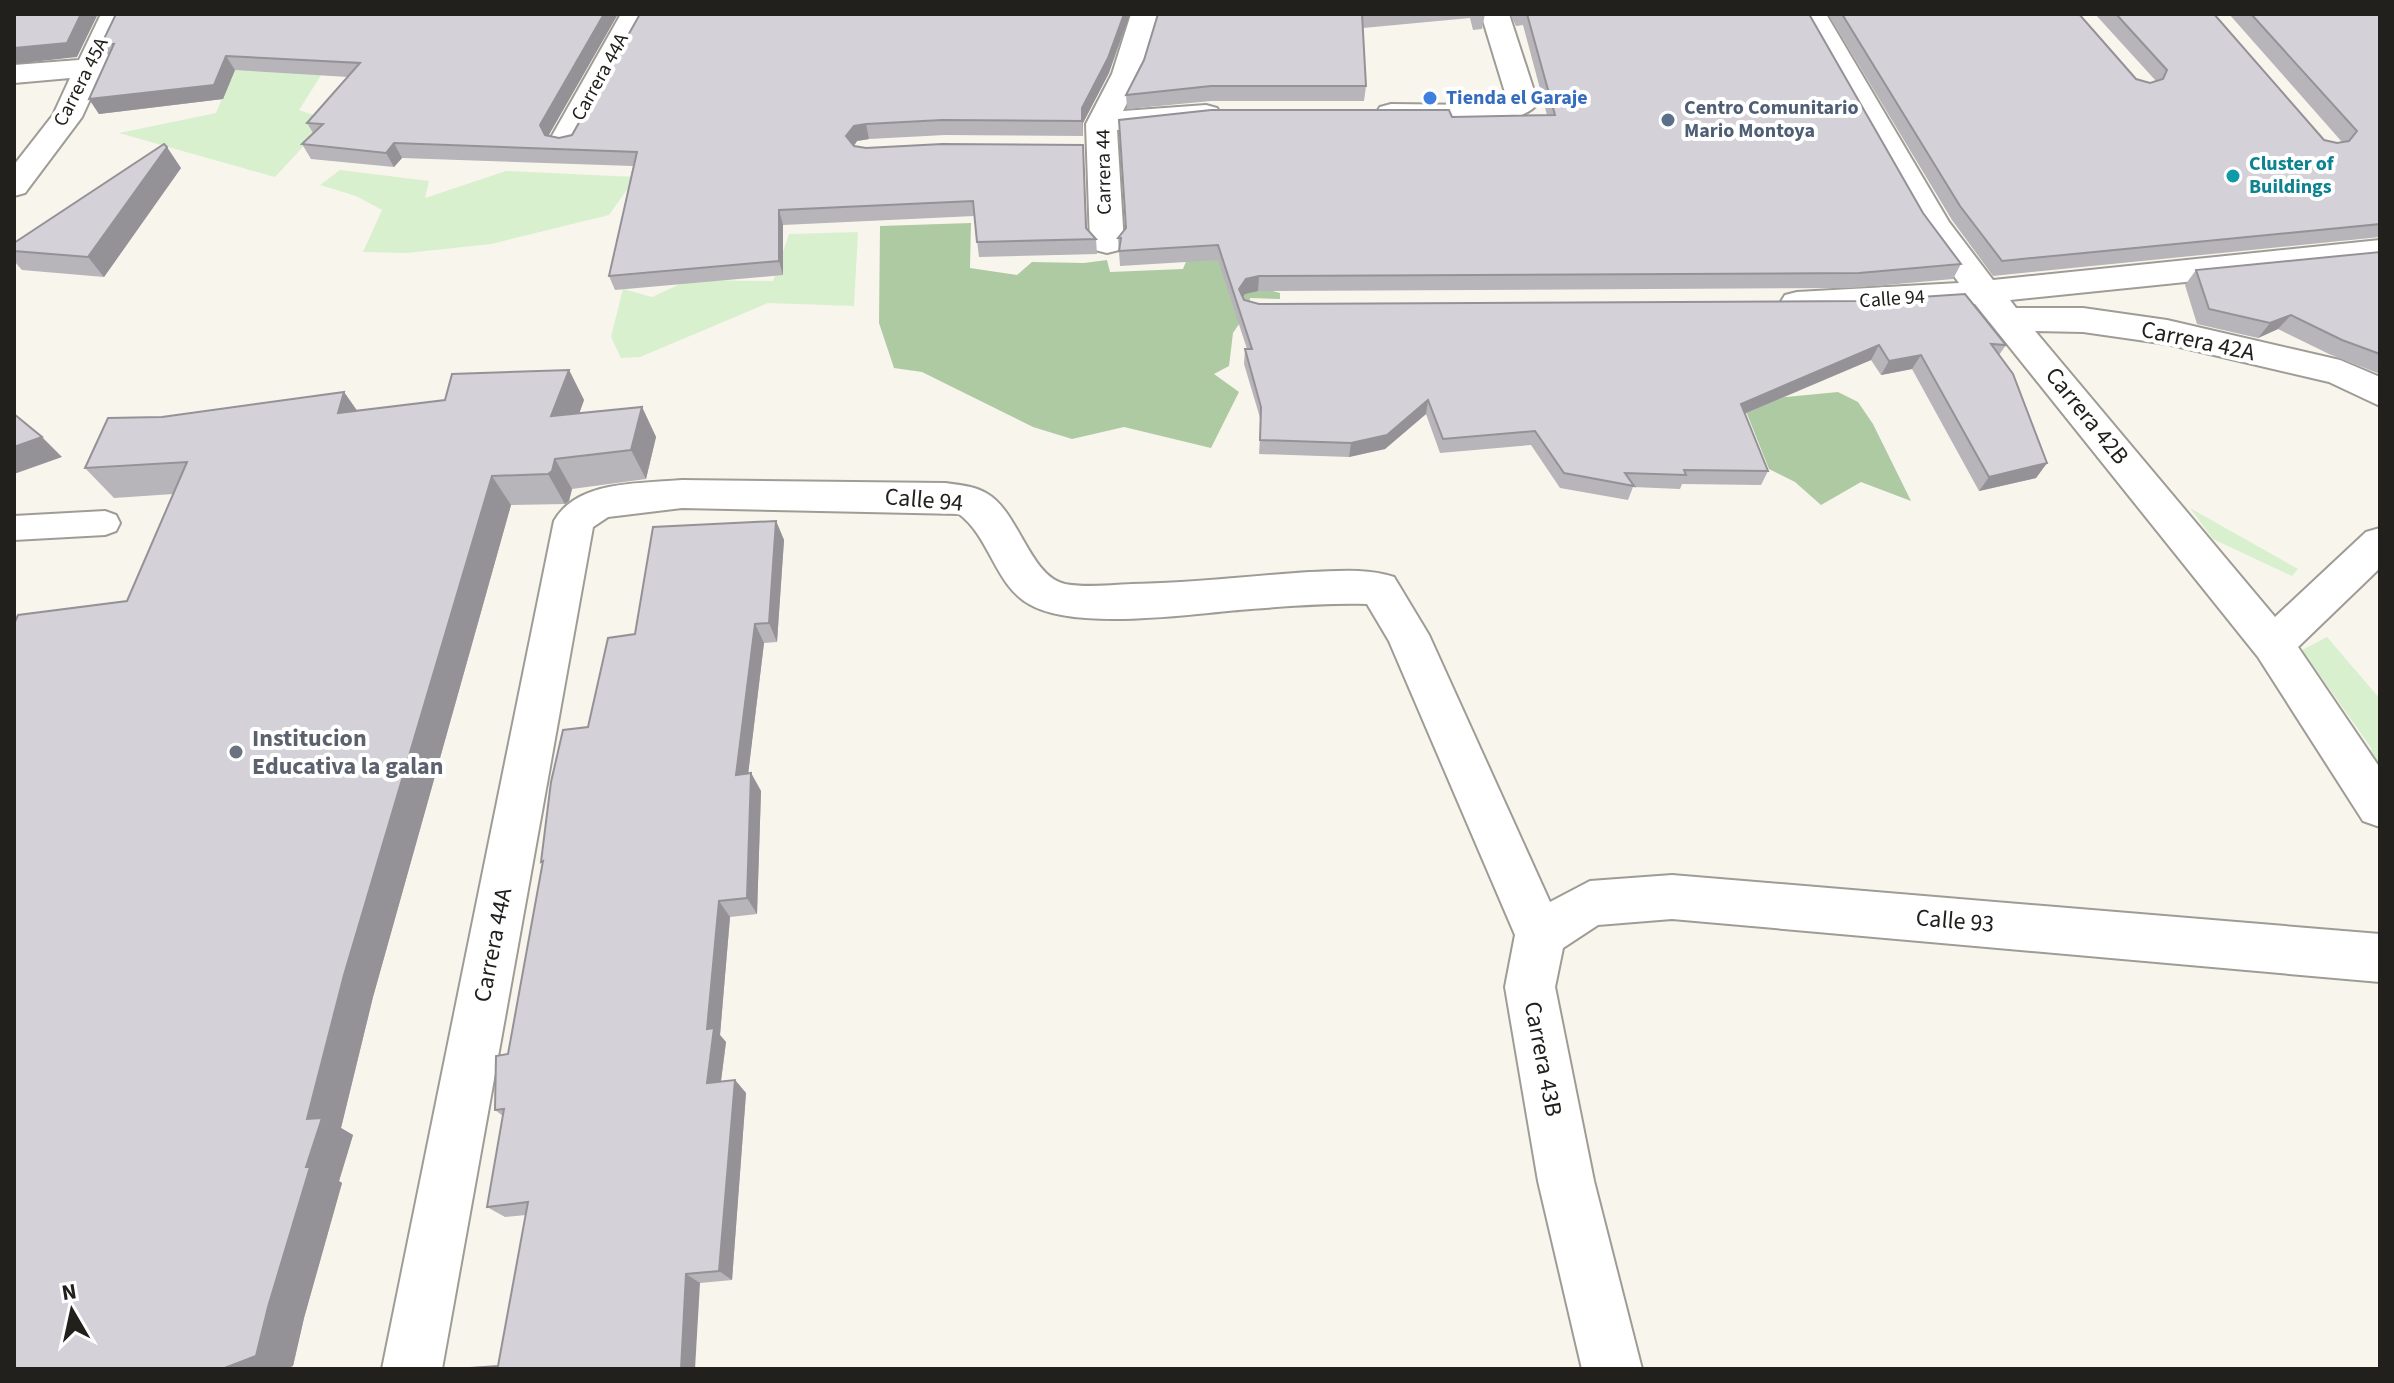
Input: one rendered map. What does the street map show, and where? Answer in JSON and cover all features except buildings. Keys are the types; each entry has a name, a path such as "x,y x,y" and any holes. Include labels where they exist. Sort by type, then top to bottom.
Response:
{"street":[{"name":"Carrera 45A","path":"14,186 67,117 87,68 115,14"},
{"name":"Carrera 44A","path":"565,141 635,14"},
{"name":"Carrera 44","path":"1107,243 1091,140 1127,74 1145,14"},
{"path":"1359,114 1484,113 1514,109 1523,103 1495,14"},
{"name":"Carrera 42B","path":"1812,14 1935,226 1996,306 2273,645 2380,807"},
{"path":"14,74 87,68"},
{"path":"1091,140 1141,117 1240,113"},
{"name":"Calle 94","path":"1761,303 1996,306 2380,251"},
{"name":"Carrera 42A","path":"1996,306 2167,332 2340,372 2380,393"},
{"name":"Calle 94","path":"574,521 585,510 604,503 682,494 945,497 973,503 994,524 1026,574 1044,594 1085,602 1147,601 1329,586 1379,588 1408,635 1540,935"},
{"name":"Carrera 44A","path":"410,1368 574,521"},
{"path":"2273,645 2380,543"},
{"name":"Calle 93","path":"1540,935 1590,903 1672,897 2380,958"},
{"name":"Carrera 43B","path":"1540,935 1530,987 1566,1181 1612,1369"}],"lane":[{"path":"14,528 105,523"}],"green space":[{"path":"332,58 299,110 328,120 275,177 119,133 216,113 237,63"},
{"path":"340,170 429,181 425,198 506,171 636,177 609,215 491,244 407,253 363,252 382,210 356,196 320,185"},
{"path":"1206,213 1242,283 1280,293 1280,299 1250,298 1249,309 1233,333 1229,366 1214,374 1239,392 1211,448 1124,427 1072,439 1033,427 922,372 894,368 879,323 880,226 971,223 970,268 1017,275 1032,262 1107,260 1110,272 1183,269"},
{"path":"858,232 854,306 768,303 640,357 621,358 611,337 623,289 652,297 689,280 773,281 789,234"},
{"path":"1838,392 1858,402 1873,424 1911,501 1861,482 1821,505 1795,482 1769,469 1745,409 1756,400"},
{"path":"2190,508 2298,569 2292,576 2213,539"},
{"path":"2327,637 2380,699 2380,776 2363,756 2372,749 2302,650"}],"place":[{"name":"Tienda el Garaje","path":"1430,98"},
{"name":"Centro Comunitario Mario Montoya","path":"1668,120"},
{"name":"Cluster of Buildings","path":"2233,176"},
{"name":"Institucion Educativa la galan","path":"236,752"}]}
